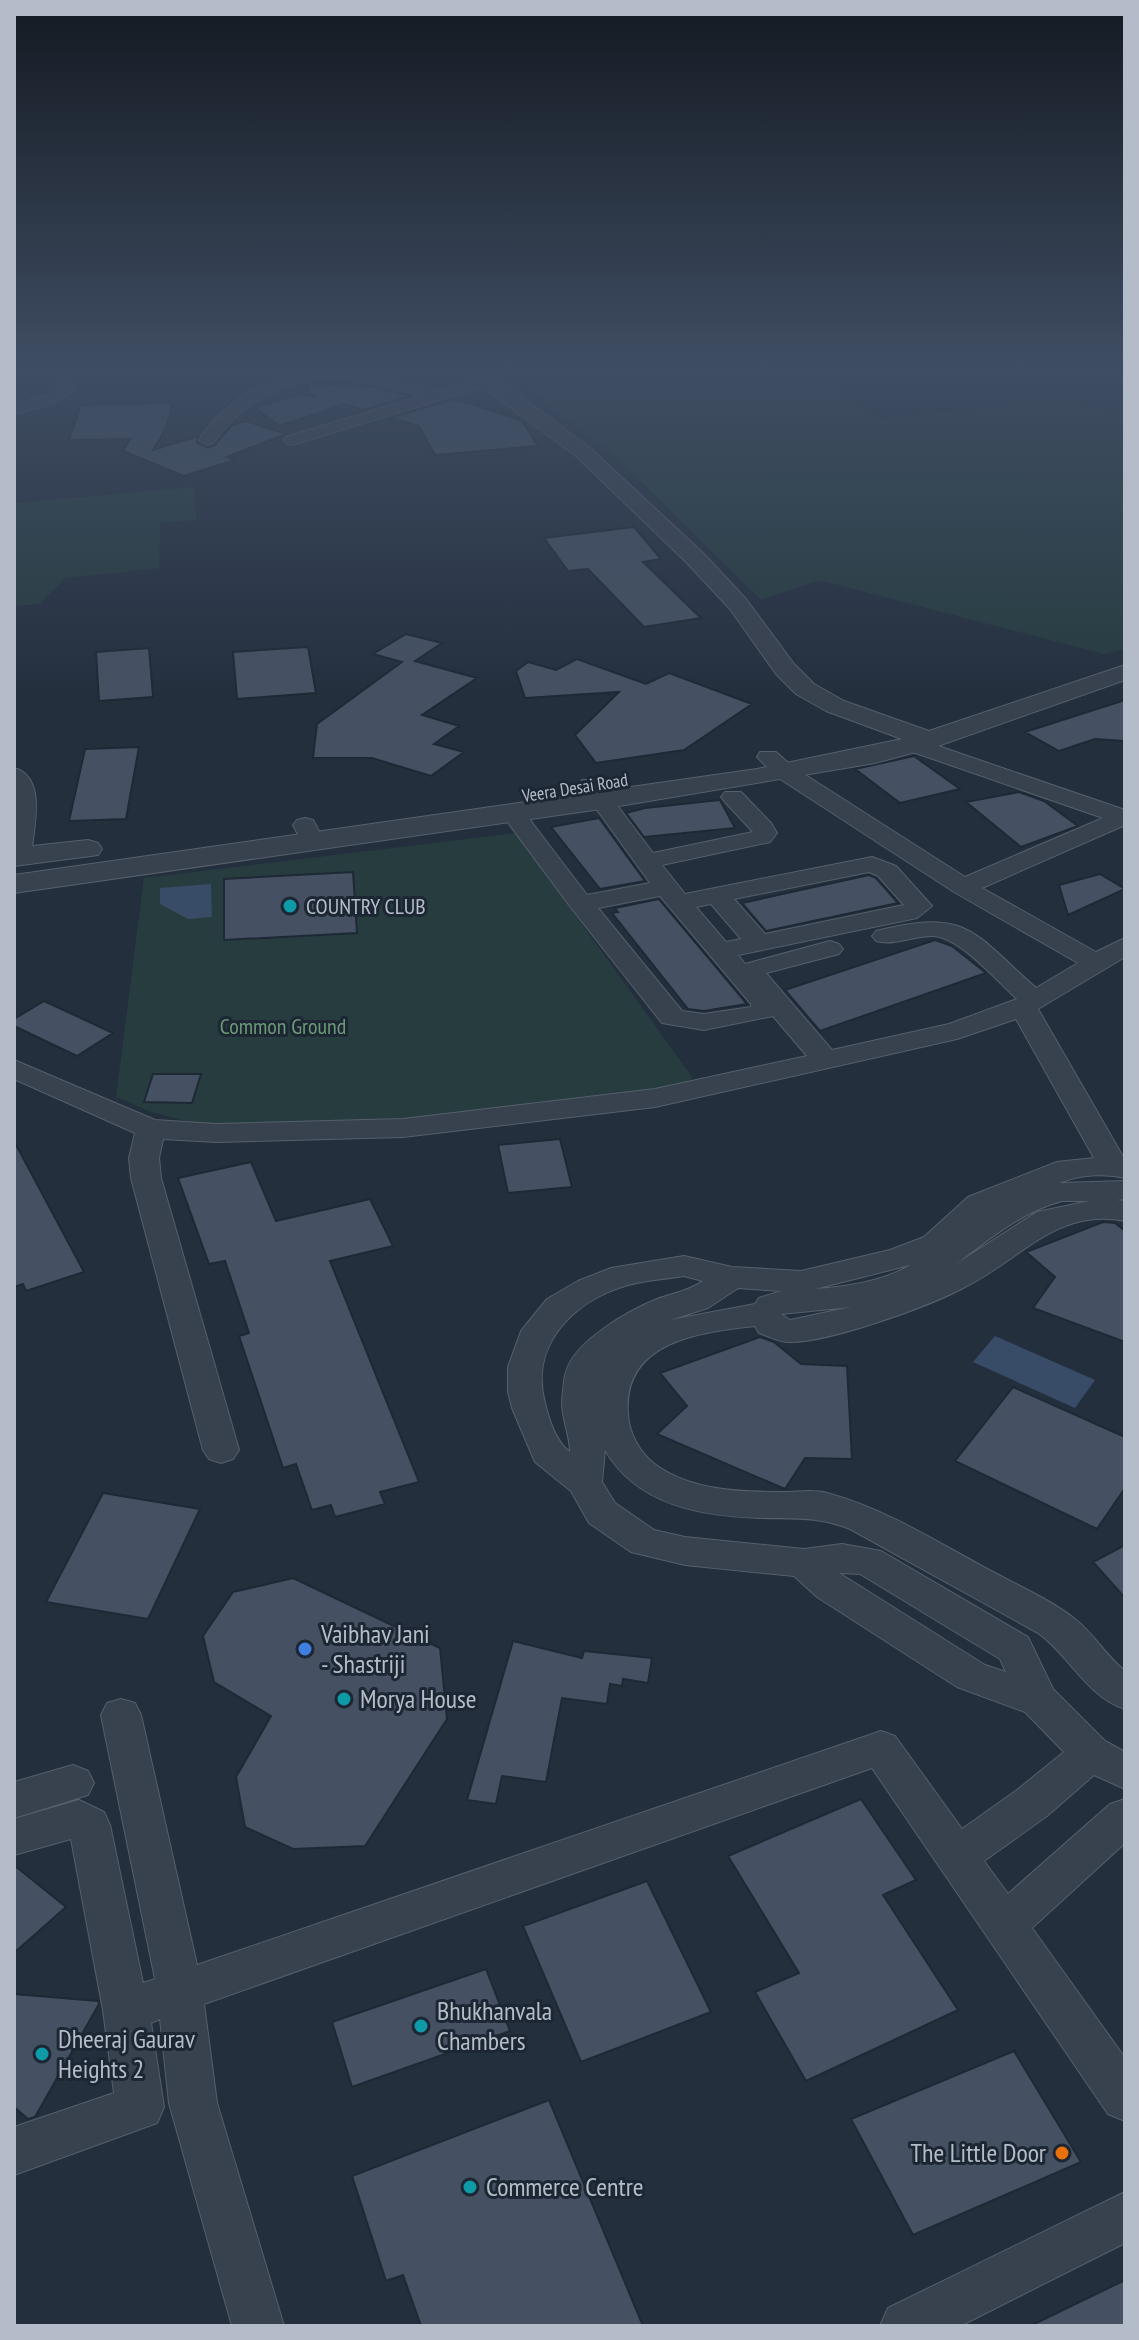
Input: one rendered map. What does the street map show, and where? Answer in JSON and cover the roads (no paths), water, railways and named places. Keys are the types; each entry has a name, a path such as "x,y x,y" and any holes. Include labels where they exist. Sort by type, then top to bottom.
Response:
{"street":[{"path":"609,476 695,558 738,604 785,669 805,689 835,706 912,737 1124,817 974,882"},
{"path":"14,775 22,783 24,791 16,865 513,813 595,793 788,765 912,737 1123,663"},
{"path":"788,765 912,737"},
{"path":"788,765 1096,963"},
{"path":"513,813 672,1017 681,1021 761,1013 765,1009 764,1003 673,895 595,793"},
{"name":"Veera Desai Road","path":"308,833 595,793"},
{"path":"647,861 762,837 765,833 763,828 733,797"},
{"path":"581,904 673,895 717,896 872,864 887,871 919,906 908,913 720,951"},
{"path":"717,896 759,943"},
{"path":"820,1054 752,971 759,966 919,928 935,927 959,933 1027,1000 1122,1194"},
{"path":"14,1068 113,1115 151,1129 216,1133 403,1128 655,1098 820,1054 957,1031 1027,1000 1125,946"},
{"path":"151,1129 144,1158 146,1178 221,1450"},
{"path":"957,1856 1026,1808 1108,1763 1039,1700 971,1676 830,1587 804,1563 685,1551 644,1542 602,1513 584,1482 547,1453 529,1408 525,1392 525,1367 537,1331 559,1307 589,1289 622,1275 684,1266 732,1277 801,1282 899,1258 935,1244 979,1204 1068,1169 1122,1194"},
{"path":"1122,1194 1062,1192 1032,1200 994,1221 906,1282 842,1298 782,1302 770,1306 765,1314 693,1324 652,1339 631,1351 617,1368 609,1397 616,1435 641,1473 696,1497 762,1505 823,1505 856,1518 918,1548 1061,1629 1085,1652 1099,1672 1125,1693"},
{"path":"584,1482 588,1448 579,1406 583,1370 596,1353 647,1316 697,1300 732,1277"},
{"path":"121,1715 180,1990 193,2103 258,2326"},
{"path":"126,2010 881,1748 1125,2098"},
{"path":"14,1800 73,1783"},
{"path":"1005,1924 1125,1817"},
{"path":"14,1837 79,1818 89,1825 126,2010 140,2107 14,2151"},
{"path":"906,2326 1125,2217"}],"water":[{"path":"211,884 212,917 188,919 160,904 160,888"},
{"path":"995,1336 1095,1380 1075,1408 973,1362"}],"place":[{"name":"COUNTRY CLUB","path":"290,906"},
{"name":"Vaibhav Jani - Shastriji","path":"305,1649"},
{"name":"Morya House","path":"344,1699"},
{"name":"Bhukhanvala Chambers","path":"421,2026"},
{"name":"Dheeraj Gaurav Heights 2","path":"42,2054"},
{"name":"The Little Door","path":"1062,2153"},
{"name":"Commerce Centre","path":"470,2187"}],"park label":[{"name":"Common Ground","path":"283,1026"}]}
